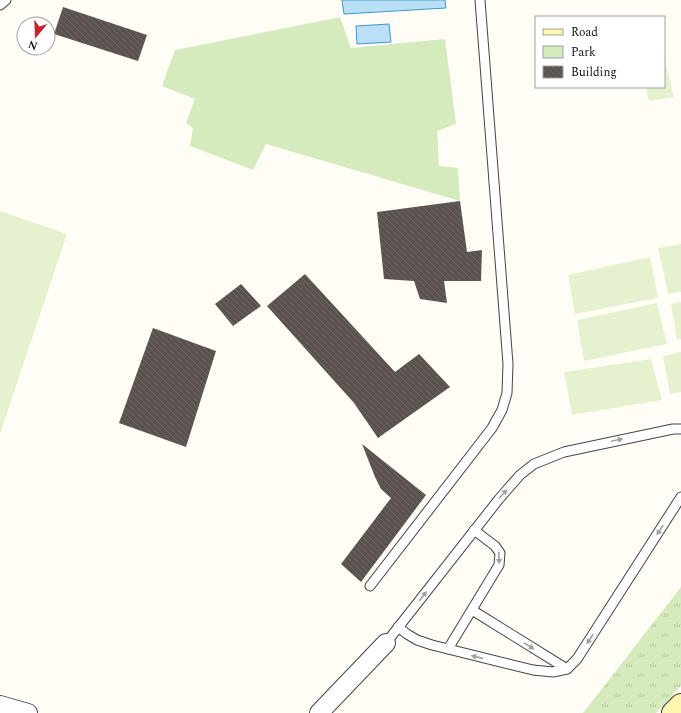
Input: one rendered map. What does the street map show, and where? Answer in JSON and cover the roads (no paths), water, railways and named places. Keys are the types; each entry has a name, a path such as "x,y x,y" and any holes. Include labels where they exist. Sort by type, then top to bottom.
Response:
{"main road":[{"path":"673,713 681,705"}],"street":[{"path":"319,713 386,642"},
{"path":"0,705 28,713"}],"lane":[{"path":"0,5 6,0"},
{"path":"370,586 492,428 502,410 507,393 508,364 480,0"},
{"path":"386,642 499,499 520,476 534,464 564,452 673,428 681,429"},
{"path":"398,627 417,640 448,649 533,670 553,672 567,669 577,660 681,497"},
{"path":"448,649 499,565 500,553 495,546 474,530"},
{"path":"472,610 567,669"}],"water":[{"path":"342,0 445,0 446,8 344,14"},
{"path":"389,24 391,42 357,44 356,26"}]}
